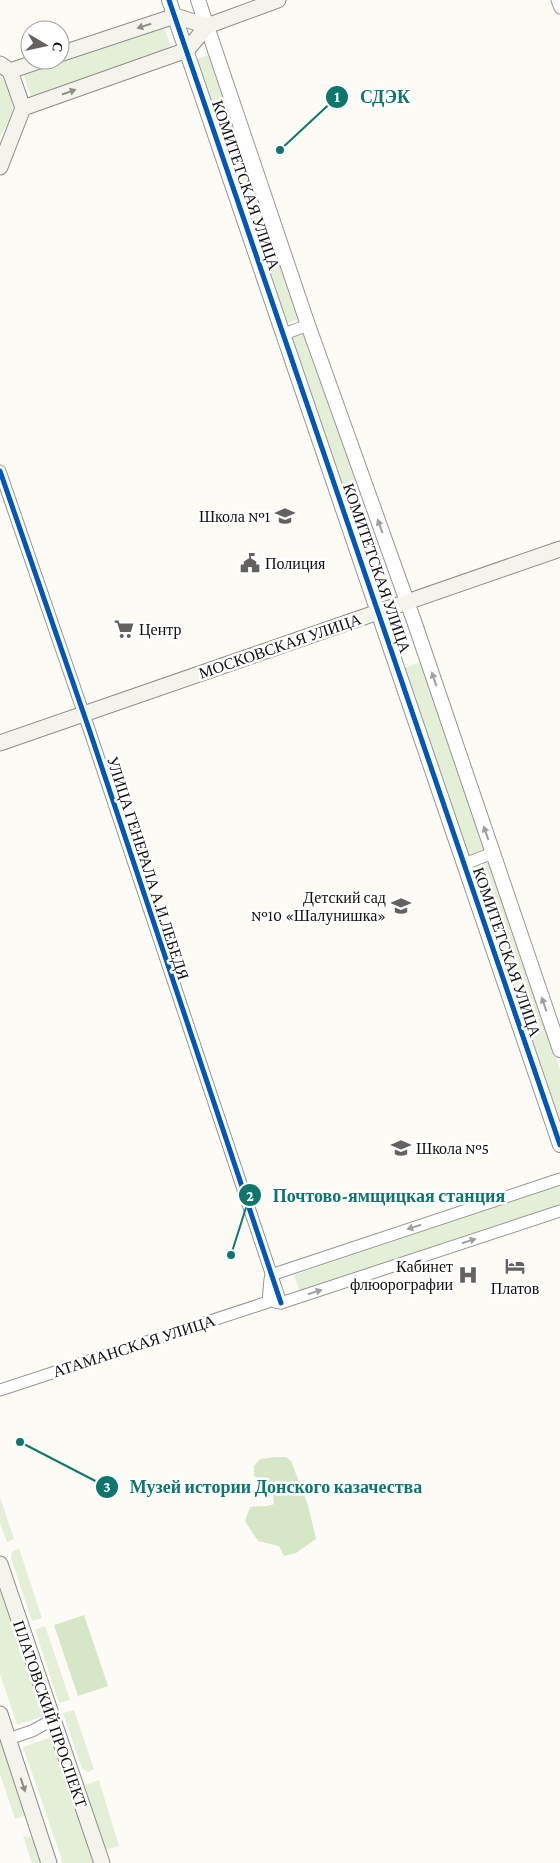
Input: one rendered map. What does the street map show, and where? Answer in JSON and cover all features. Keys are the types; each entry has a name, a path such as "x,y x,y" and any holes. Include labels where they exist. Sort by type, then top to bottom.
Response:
{"main road":[{"path":"23,108 187,50 207,26 278,0"},
{"path":"70,51 175,16 207,26"},
{"path":"0,166 23,108 5,67 20,64"},
{"name":"МОСКОВСКАЯ УЛИЦА","path":"0,743 82,710 406,598 560,541"},
{"name":"МОСКОВСКАЯ УЛИЦА","path":"406,598 560,549"},
{"name":"МОСКОВСКАЯ УЛИЦА","path":"0,733 82,710"},
{"name":"ПЛАТОВСКИЙ ПРОСПЕКТ","path":"0,1564 102,1863"},
{"path":"0,1714 49,1863"}],"street":[{"name":"КОМИТЕТСКАЯ УЛИЦА","path":"169,0 560,1145"},
{"name":"КОМИТЕТСКАЯ УЛИЦА","path":"198,0 308,325 406,598 560,1050"},
{"path":"557,0 560,8"},
{"path":"284,334 308,325"},
{"name":"УЛИЦА ГЕНЕРАЛА А.И.ЛЕБЕДЯ","path":"0,471 82,710 270,1274"},
{"name":"КОМИТЕТСКАЯ УЛИЦА","path":"464,864 493,853"},
{"path":"270,1274 560,1179"},
{"name":"АТАМАНСКАЯ УЛИЦА","path":"0,1390 268,1302 280,1303 560,1211"},
{"path":"268,1302 270,1274"},
{"path":"270,1274 280,1303"},
{"path":"8,1739 32,1731 52,1720"}],"green space":[{"path":"164,26 171,48 31,97 24,75 38,70 70,70 70,59"},
{"path":"211,54 302,318 284,324 194,60"},
{"path":"0,74 5,79 13,107 10,119 0,137"},
{"path":"306,332 359,483 341,490 289,338"},
{"path":"420,662 485,850 468,856 404,668"},
{"path":"489,861 560,1069 560,1128 471,867"},
{"path":"560,1185 560,1204 300,1292 294,1275"},
{"path":"286,1457 291,1461 308,1505 316,1539 296,1553 284,1556 279,1546 258,1541 245,1521 250,1507 274,1504 273,1494 267,1483 254,1476 254,1466 260,1459"},
{"path":"0,1497 14,1539 7,1542 0,1523"},
{"path":"19,1548 42,1618 32,1621 11,1558 12,1552"},
{"path":"0,1588 43,1716 17,1725 0,1674"},
{"path":"84,1615 108,1686 78,1696 54,1625"},
{"path":"45,1626 70,1700 59,1703 35,1630"},
{"path":"74,1710 94,1769 88,1772 82,1769 63,1713"},
{"path":"0,1718 33,1813 15,1819 0,1774"},
{"path":"52,1737 95,1863 63,1863 23,1747"},
{"path":"99,1780 119,1846 105,1850 85,1785"},
{"path":"23,1836 29,1837 36,1842 44,1863 32,1863"}],"cycle path":[{"path":"169,0 560,1145"},
{"path":"0,471 90,732 281,1303"}],"place":[{"name":"СДЭК","path":"280,150"},
{"name":"Школа №1","path":"285,516"},
{"name":"Полиция","path":"250,563"},
{"name":"Центр","path":"124,629"},
{"name":"Детский сад №10 «Шалунишка»","path":"401,906"},
{"name":"Школа №5","path":"401,1148"},
{"name":"Почтово-ямщицкая станция","path":"231,1255"},
{"name":"Платов","path":"515,1266"},
{"name":"Кабинет флюорографии","path":"468,1275"},
{"name":"Музей истории Донского казачества","path":"20,1442"}]}
